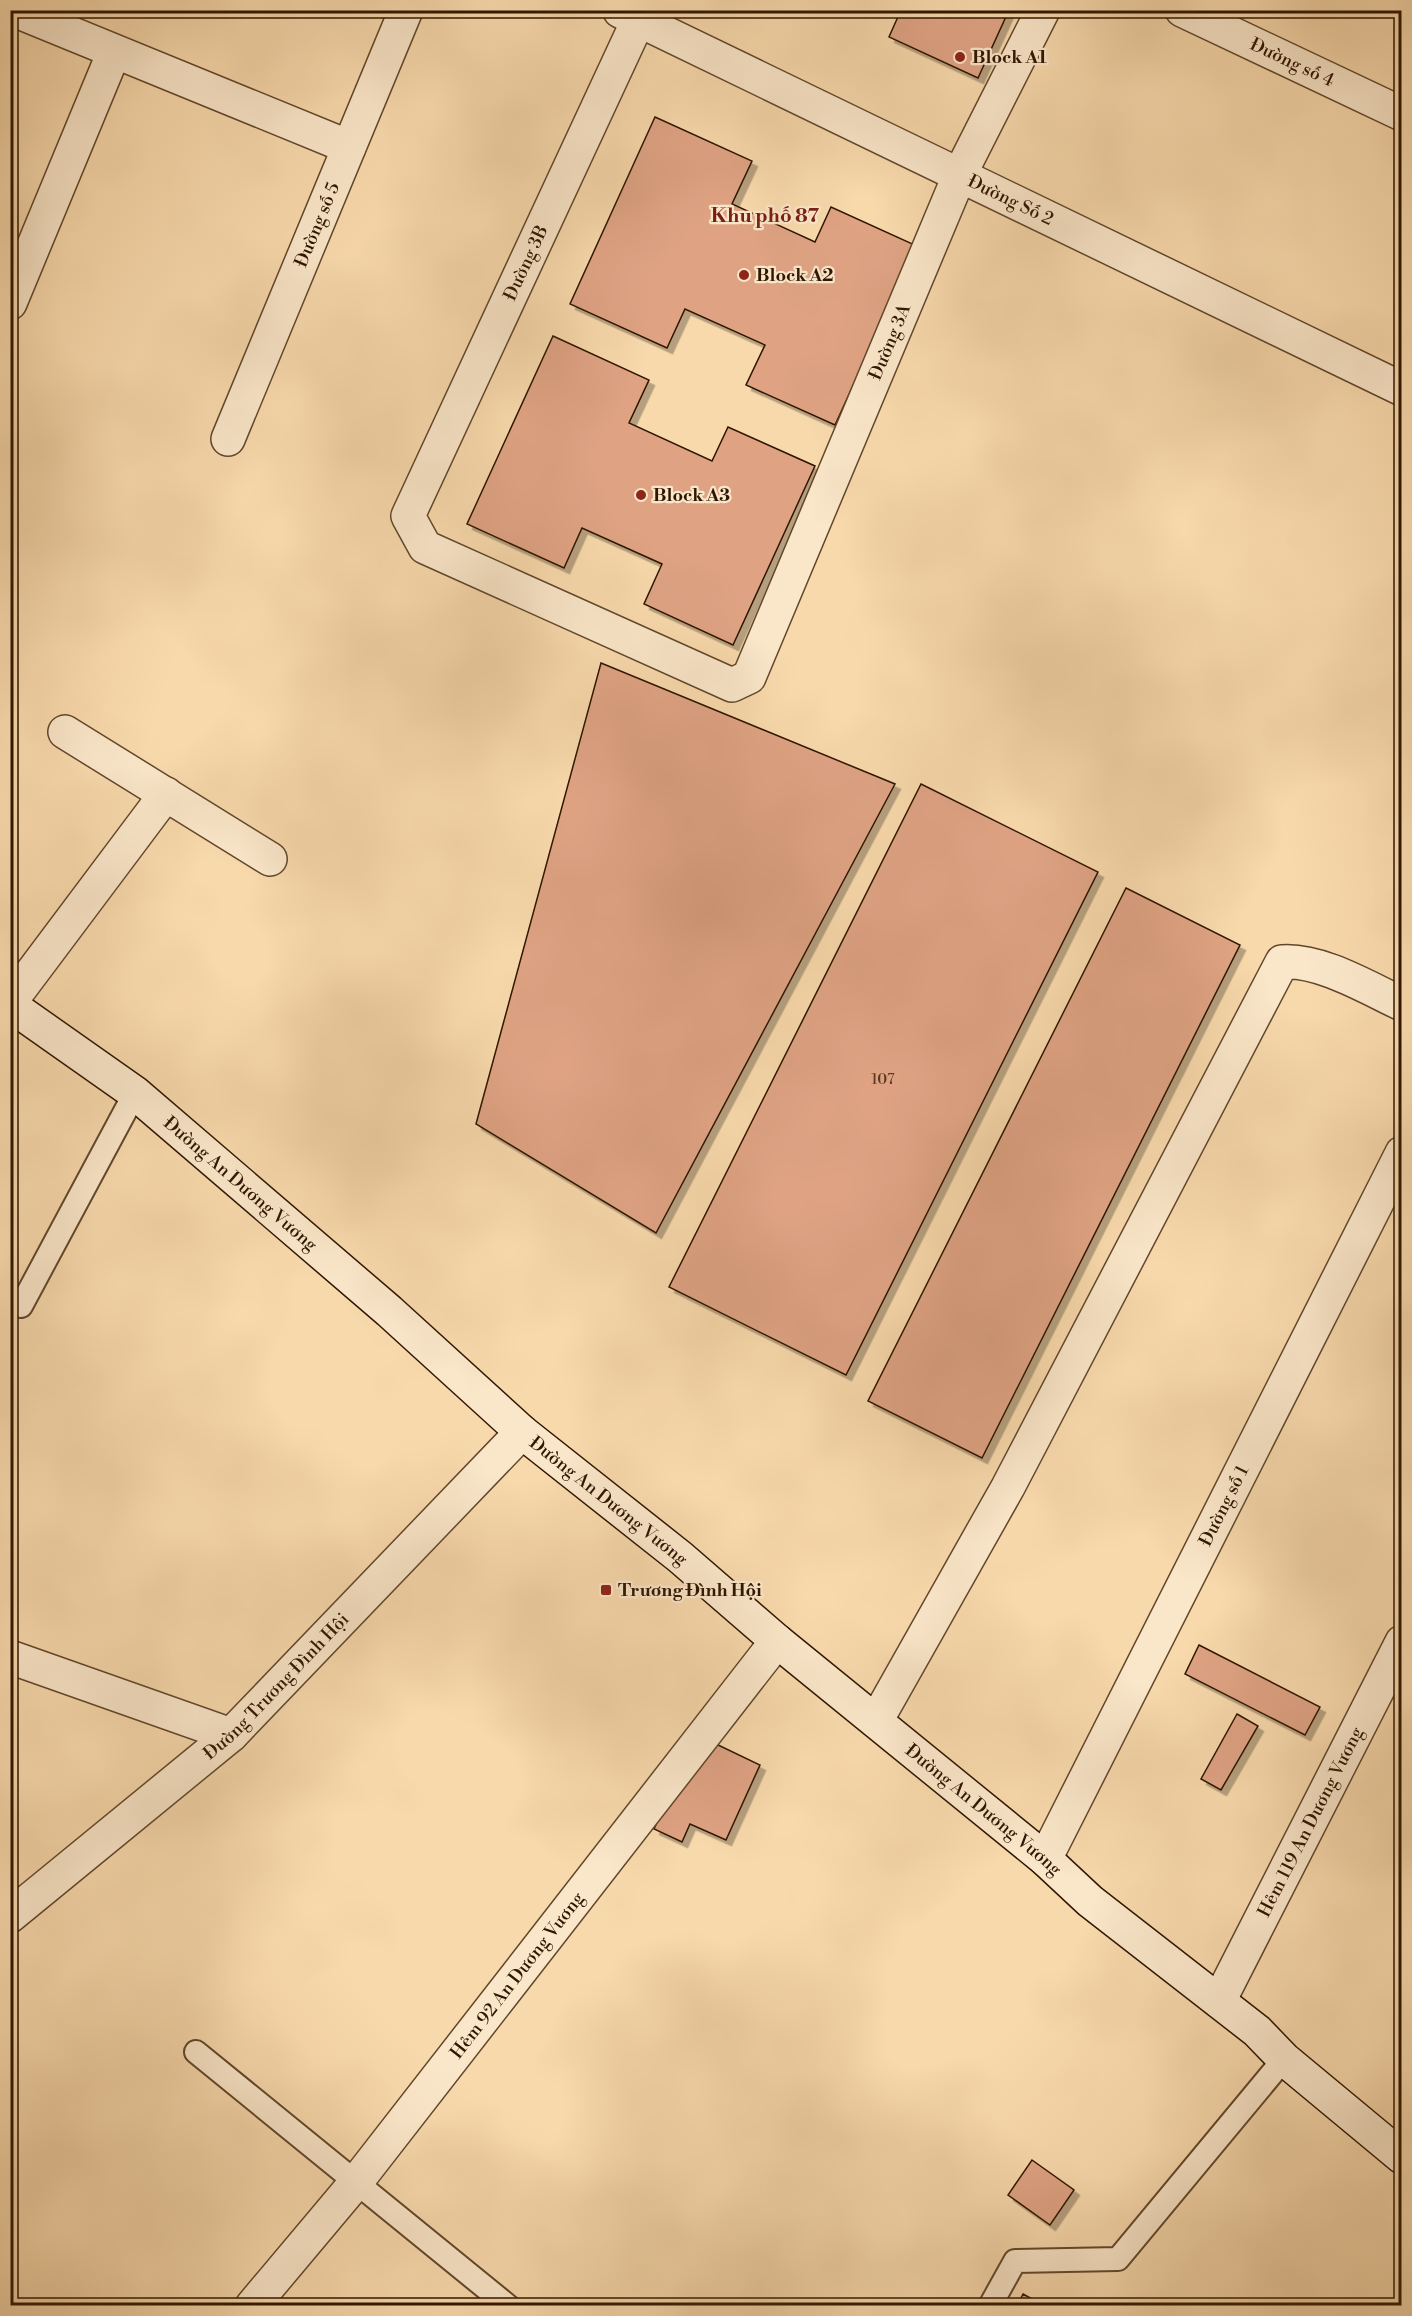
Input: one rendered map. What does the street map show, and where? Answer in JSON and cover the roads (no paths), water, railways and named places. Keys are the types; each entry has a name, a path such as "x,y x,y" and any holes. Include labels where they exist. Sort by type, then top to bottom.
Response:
{"street":[{"name":"Đường số 5","path":"228,439 406,10"},
{"name":"Đường 3A","path":"749,677 960,174 1043,10"},
{"name":"Đường số 4","path":"1182,10 1401,114"},
{"name":"Đường Số 2","path":"634,14 1401,389"},
{"name":"Đường 3B","path":"634,14 408,516 425,547 732,684 749,677"},
{"path":"15,19 114,52 349,147"},
{"path":"10,303 114,52"},
{"path":"65,732 270,859"},
{"path":"10,1004 165,794"},
{"path":"876,1721 1008,1487 1282,962 1305,963 1344,977 1401,1004"},
{"name":"Đường An Dương Vương","path":"10,1004 135,1093 389,1311 522,1432 680,1557 777,1641 1045,1859 1090,1901 1257,2031 1284,2059 1401,2157"},
{"name":"Đường số 1","path":"1045,1859 1401,1153"},
{"name":"Đường Trương Đình Hội","path":"10,1916 231,1735 522,1432"},
{"name":"Hẻm 92 An Dương Vương","path":"252,2306 357,2181 777,1641"},
{"name":"Hẻm 119 An Dương Vương","path":"1219,2001 1401,1642"},
{"path":"10,1657 231,1735"}],"lane":[{"path":"10,1300 21,1306 135,1093"},
{"path":"196,2052 508,2306"},
{"path":"990,2306 1015,2261 1118,2259 1284,2059"}],"place":[{"name":"Block A1","path":"960,57"},
{"name":"Block A2","path":"744,275"},
{"name":"Block A3","path":"641,495"},
{"name":"Trương Đình Hội","path":"606,1590"}],"district":[{"name":"Khu phố 87","path":"765,216"}]}
